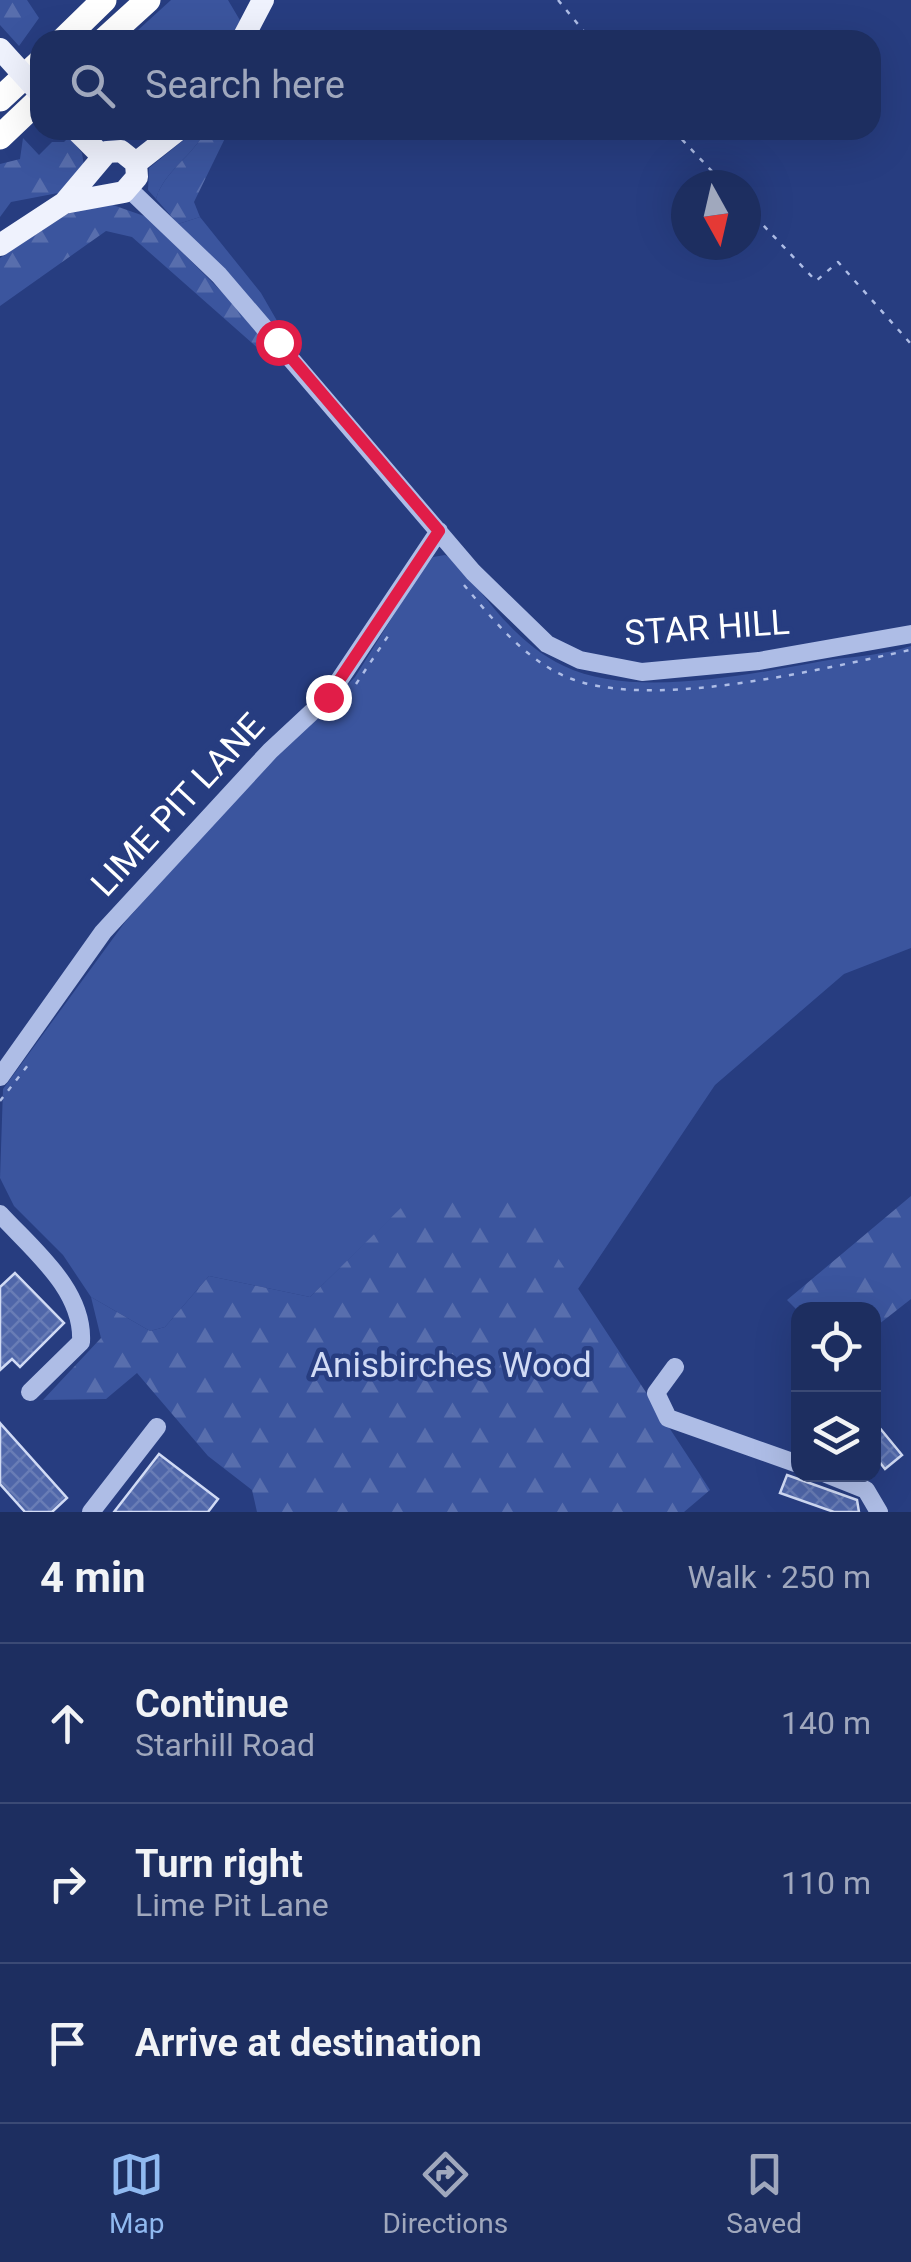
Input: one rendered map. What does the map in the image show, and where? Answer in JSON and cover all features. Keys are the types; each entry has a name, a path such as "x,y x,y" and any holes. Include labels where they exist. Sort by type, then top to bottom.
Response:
{"highway":[{"path":"73,30 104,0"},
{"path":"115,30 148,0"},
{"path":"0,98 30,71"},
{"path":"0,137 30,106"}],"main road":[{"path":"247,30 263,0"},
{"path":"0,50 30,84"},
{"path":"83,140 98,163 97,182 121,191"},
{"path":"136,163 165,140"},
{"path":"0,245 64,203 98,163 120,151 136,163 137,177 121,191 64,203"}],"street":[{"name":"STAR HILL","path":"121,191 219,275 439,531 522,623 547,644 608,668 692,669 911,634"},
{"name":"LIME PIT LANE","path":"0,1076 103,932 270,751 328,697 439,531"},
{"path":"0,1214 61,1282 82,1321 81,1342 30,1392"},
{"path":"676,1367 656,1394 668,1418 791,1462"},
{"path":"91,1512 157,1427"},
{"path":"846,1482 866,1490 880,1512"}],"path":[{"path":"558,0 583,30"},
{"path":"682,140 711,170"},
{"path":"761,223 816,281 838,262 911,344"},
{"path":"456,575 506,636 579,682 632,690 706,684 911,650"},
{"path":"347,695 395,625"},
{"path":"0,1100 34,1057"}],"green space":[{"path":"0,0 27,0 39,18 19,46 0,25"},
{"path":"171,0 228,0 241,22 236,30 138,30"},
{"path":"23,138 39,155 52,142 71,140 82,153 84,166 58,193 11,202 0,217 0,164 20,159"},
{"path":"184,140 199,140 165,180 156,199 148,190 149,168"},
{"path":"199,140 224,140 194,202 200,217 178,224 156,199 165,180"},
{"path":"110,204 147,217 238,308 285,363 269,358 132,237 106,231 0,306 0,258 69,213"},
{"path":"200,217 261,293 295,352 178,224"},
{"path":"445,555 456,560 504,620 532,646 564,666 592,676 625,681 695,681 911,646 911,948 844,974 715,1085 578,1289 408,1202 310,1297 209,1276 165,1327 150,1331 91,1297 63,1255 14,1206 0,1178 3,1089 125,922 247,786 355,677 418,576 433,557"},
{"name":"Anisbirches Wood","path":"516,1194 710,1490 684,1512 257,1512 252,1490 208,1456 137,1373 106,1399 43,1400 101,1338 91,1297 150,1331 165,1327 209,1276 310,1297 407,1202"},
{"path":"911,1196 911,1299 881,1323 881,1302 791,1304 787,1300"}],"building":[{"path":"15,1273 64,1323 20,1367 12,1359 0,1370 0,1287"},
{"path":"0,1423 67,1498 52,1512 25,1512 0,1484"},
{"path":"881,1430 902,1455 885,1469 881,1464"},
{"path":"159,1454 218,1499 208,1512 114,1512"},
{"path":"787,1475 791,1482 807,1482 857,1500 859,1512 834,1512 780,1493"}],"route":[{"path":"278,342 439,531 350,670 328,697"}]}
